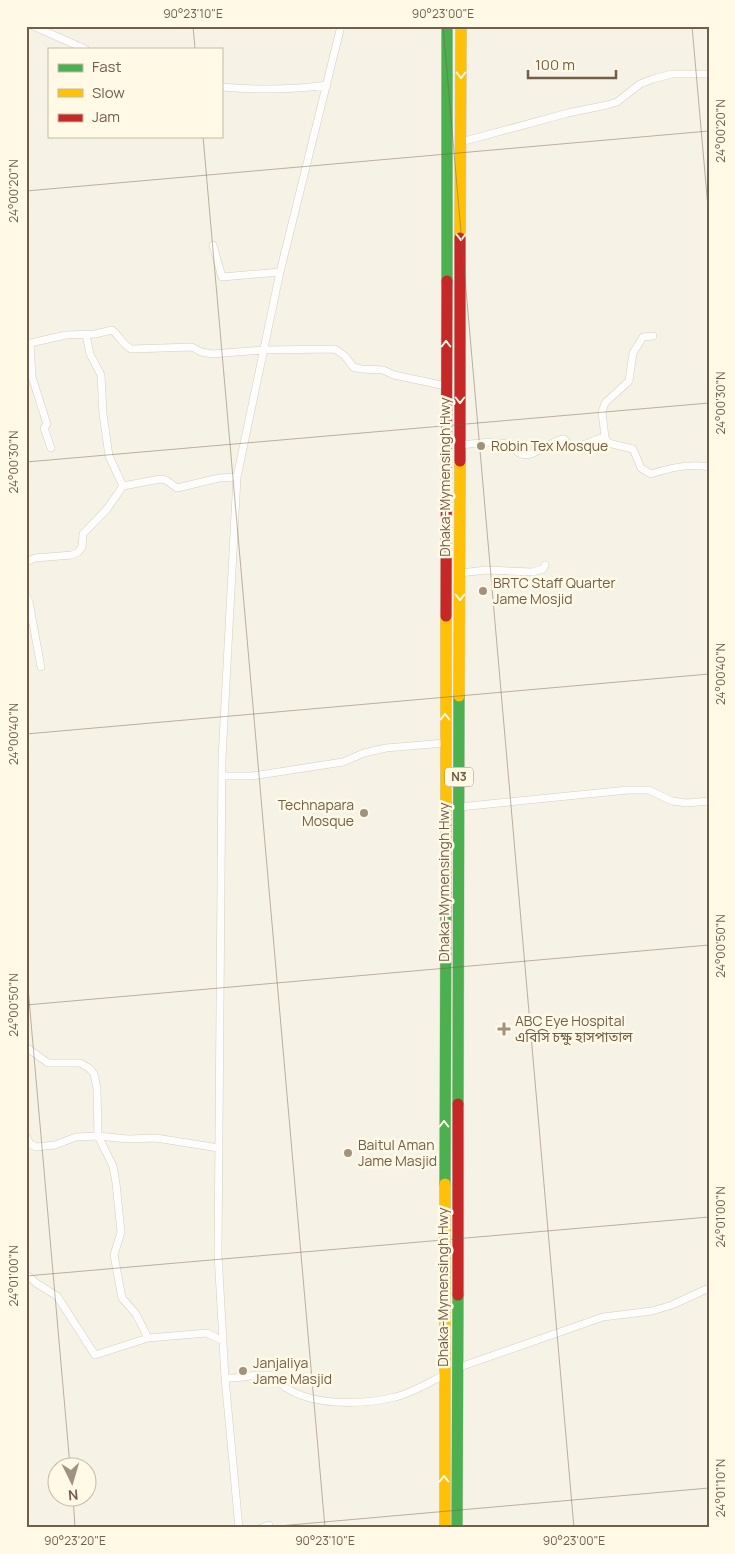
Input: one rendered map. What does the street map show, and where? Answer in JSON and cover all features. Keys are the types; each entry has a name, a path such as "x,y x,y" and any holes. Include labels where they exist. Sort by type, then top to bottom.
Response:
{"highway":[{"name":"Dhaka-Mymensingh Hwy","path":"445,1528 447,26"},
{"name":"Dhaka-Mymensingh Hwy","path":"457,1528 461,26"}],"street":[{"path":"33,26 83,48"},
{"path":"239,1528 225,1378 218,1254 222,776 237,477 280,272 341,26"},
{"path":"461,142 568,113 617,102 640,84 653,79 672,74 709,74"},
{"path":"222,86 278,90 327,84"},
{"path":"214,245 222,277 280,272"},
{"path":"51,448 44,428 47,424 32,377 28,344 66,335 86,335 112,330 117,334 123,345 130,348 192,347 201,352 212,354 263,350 335,349 345,356 353,367 383,370 394,375 446,386"},
{"path":"86,335 90,354 101,375 103,414 109,456 123,486"},
{"path":"653,336 643,337 640,340 633,353 629,381 605,403 602,412 605,437 608,443 633,449 641,468 651,474 678,467 709,467"},
{"path":"460,445 490,442 511,444 519,453 530,454 558,439 564,439 572,447 577,447 605,437"},
{"path":"26,562 34,558 72,555 78,552 82,547 83,534 107,509 123,486 160,479 166,480 177,488 219,478 237,477"},
{"path":"460,573 487,570 532,572 543,569 544,565"},
{"path":"26,595 29,602 41,667"},
{"path":"222,776 252,776 342,762 364,752 386,748 445,743"},
{"path":"459,807 628,790 649,790 672,801 709,801"},
{"path":"26,1048 48,1064 80,1063 89,1068 94,1074 97,1088 98,1136 113,1166 116,1183 121,1232 114,1255 122,1298 136,1314 148,1338"},
{"path":"26,1136 30,1144 36,1146 55,1146 76,1137 98,1136 128,1139 156,1138 219,1148"},
{"path":"26,1274 36,1283 57,1296 95,1355 148,1338 207,1333 223,1341"},
{"path":"457,1368 603,1317 652,1311 672,1305 709,1288"},
{"path":"225,1378 237,1379 267,1375 276,1378 299,1395 313,1400 341,1403 394,1398 412,1392 444,1375"},
{"path":"261,1528 269,1525"}],"traffic: fast":[{"path":"447,26 447,281"},
{"path":"458,1104 459,696"},
{"path":"445,1184 446,890"},
{"path":"457,1528 458,1295"}],"traffic: slow":[{"path":"460,238 461,26"},
{"path":"459,696 460,461"},
{"path":"446,616 446,890"},
{"path":"445,1184 445,1528"}],"traffic: jam":[{"path":"460,238 460,461"},
{"path":"446,616 447,281"},
{"path":"458,1104 458,1295"}],"place":[{"name":"Robin Tex Mosque","path":"481,446"},
{"name":"BRTC Staff Quarter Jame Mosjid","path":"483,591"},
{"name":"Technapara Mosque","path":"364,813"},
{"name":"ABC Eye Hospital এবিসি চক্ষু হাসপাতাল","path":"504,1029"},
{"name":"Baitul Aman Jame Masjid","path":"348,1153"},
{"name":"Janjaliya Jame Masjid","path":"243,1371"}]}
